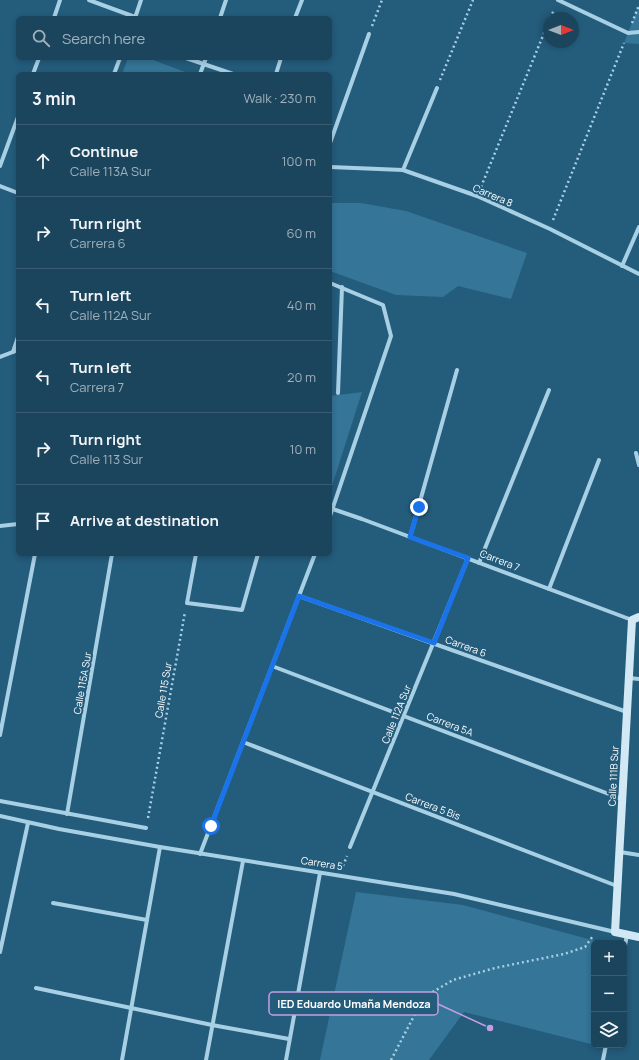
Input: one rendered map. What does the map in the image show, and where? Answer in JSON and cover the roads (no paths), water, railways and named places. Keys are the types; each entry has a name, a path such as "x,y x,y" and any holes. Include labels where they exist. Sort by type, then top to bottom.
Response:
{"street":[{"path":"55,16 60,0"},
{"path":"89,0 130,16"},
{"path":"136,16 141,0"},
{"path":"221,16 226,0"},
{"path":"296,16 302,0"},
{"path":"558,0 628,33 639,32"},
{"path":"332,137 369,34"},
{"path":"35,72 38,60"},
{"path":"115,72 119,60"},
{"path":"192,60 227,72"},
{"path":"201,72 205,60"},
{"path":"277,72 280,60"},
{"path":"403,170 437,88"},
{"path":"0,166 16,122"},
{"name":"Carrera 8","path":"332,167 403,170 477,196 550,229 639,274"},
{"path":"0,186 16,192"},
{"path":"622,266 639,227"},
{"path":"332,283 383,304 391,336 332,506"},
{"path":"338,393 342,287"},
{"path":"13,352 16,343"},
{"path":"0,357 16,351"},
{"path":"410,537 457,370"},
{"path":"479,563 549,390"},
{"path":"636,453 639,465"},
{"path":"549,589 598,460"},
{"name":"Carrera 7","path":"332,509 549,589 636,619"},
{"path":"0,526 16,524"},
{"path":"0,735 35,556"},
{"name":"Calle 115A Sur","path":"67,814 112,556"},
{"path":"196,556 187,603 242,610 257,556"},
{"path":"200,854 315,556"},
{"name":"Calle 112A Sur","path":"350,847 468,558"},
{"name":"Carrera 6","path":"299,596 627,712"},
{"name":"Calle 111B Sur","path":"615,932 629,678 636,619"},
{"name":"Carrera 5A","path":"272,666 622,799"},
{"path":"629,678 639,679"},
{"name":"Carrera 5 Bis","path":"243,742 617,886"},
{"path":"0,802 146,828"},
{"name":"Carrera 5","path":"0,816 59,830 160,848 454,894 599,929 639,937"},
{"path":"0,952 28,823"},
{"path":"122,1060 160,848"},
{"path":"619,852 639,855"},
{"path":"206,1060 242,861"},
{"path":"286,1060 320,873"},
{"path":"53,903 148,920"},
{"path":"626,940 627,935"},
{"path":"36,988 212,1025 290,1039"},
{"path":"603,1060 605,1048"}],"place":[{"name":"IED Eduardo Umaña Mendoza","path":"490,1028"}]}
